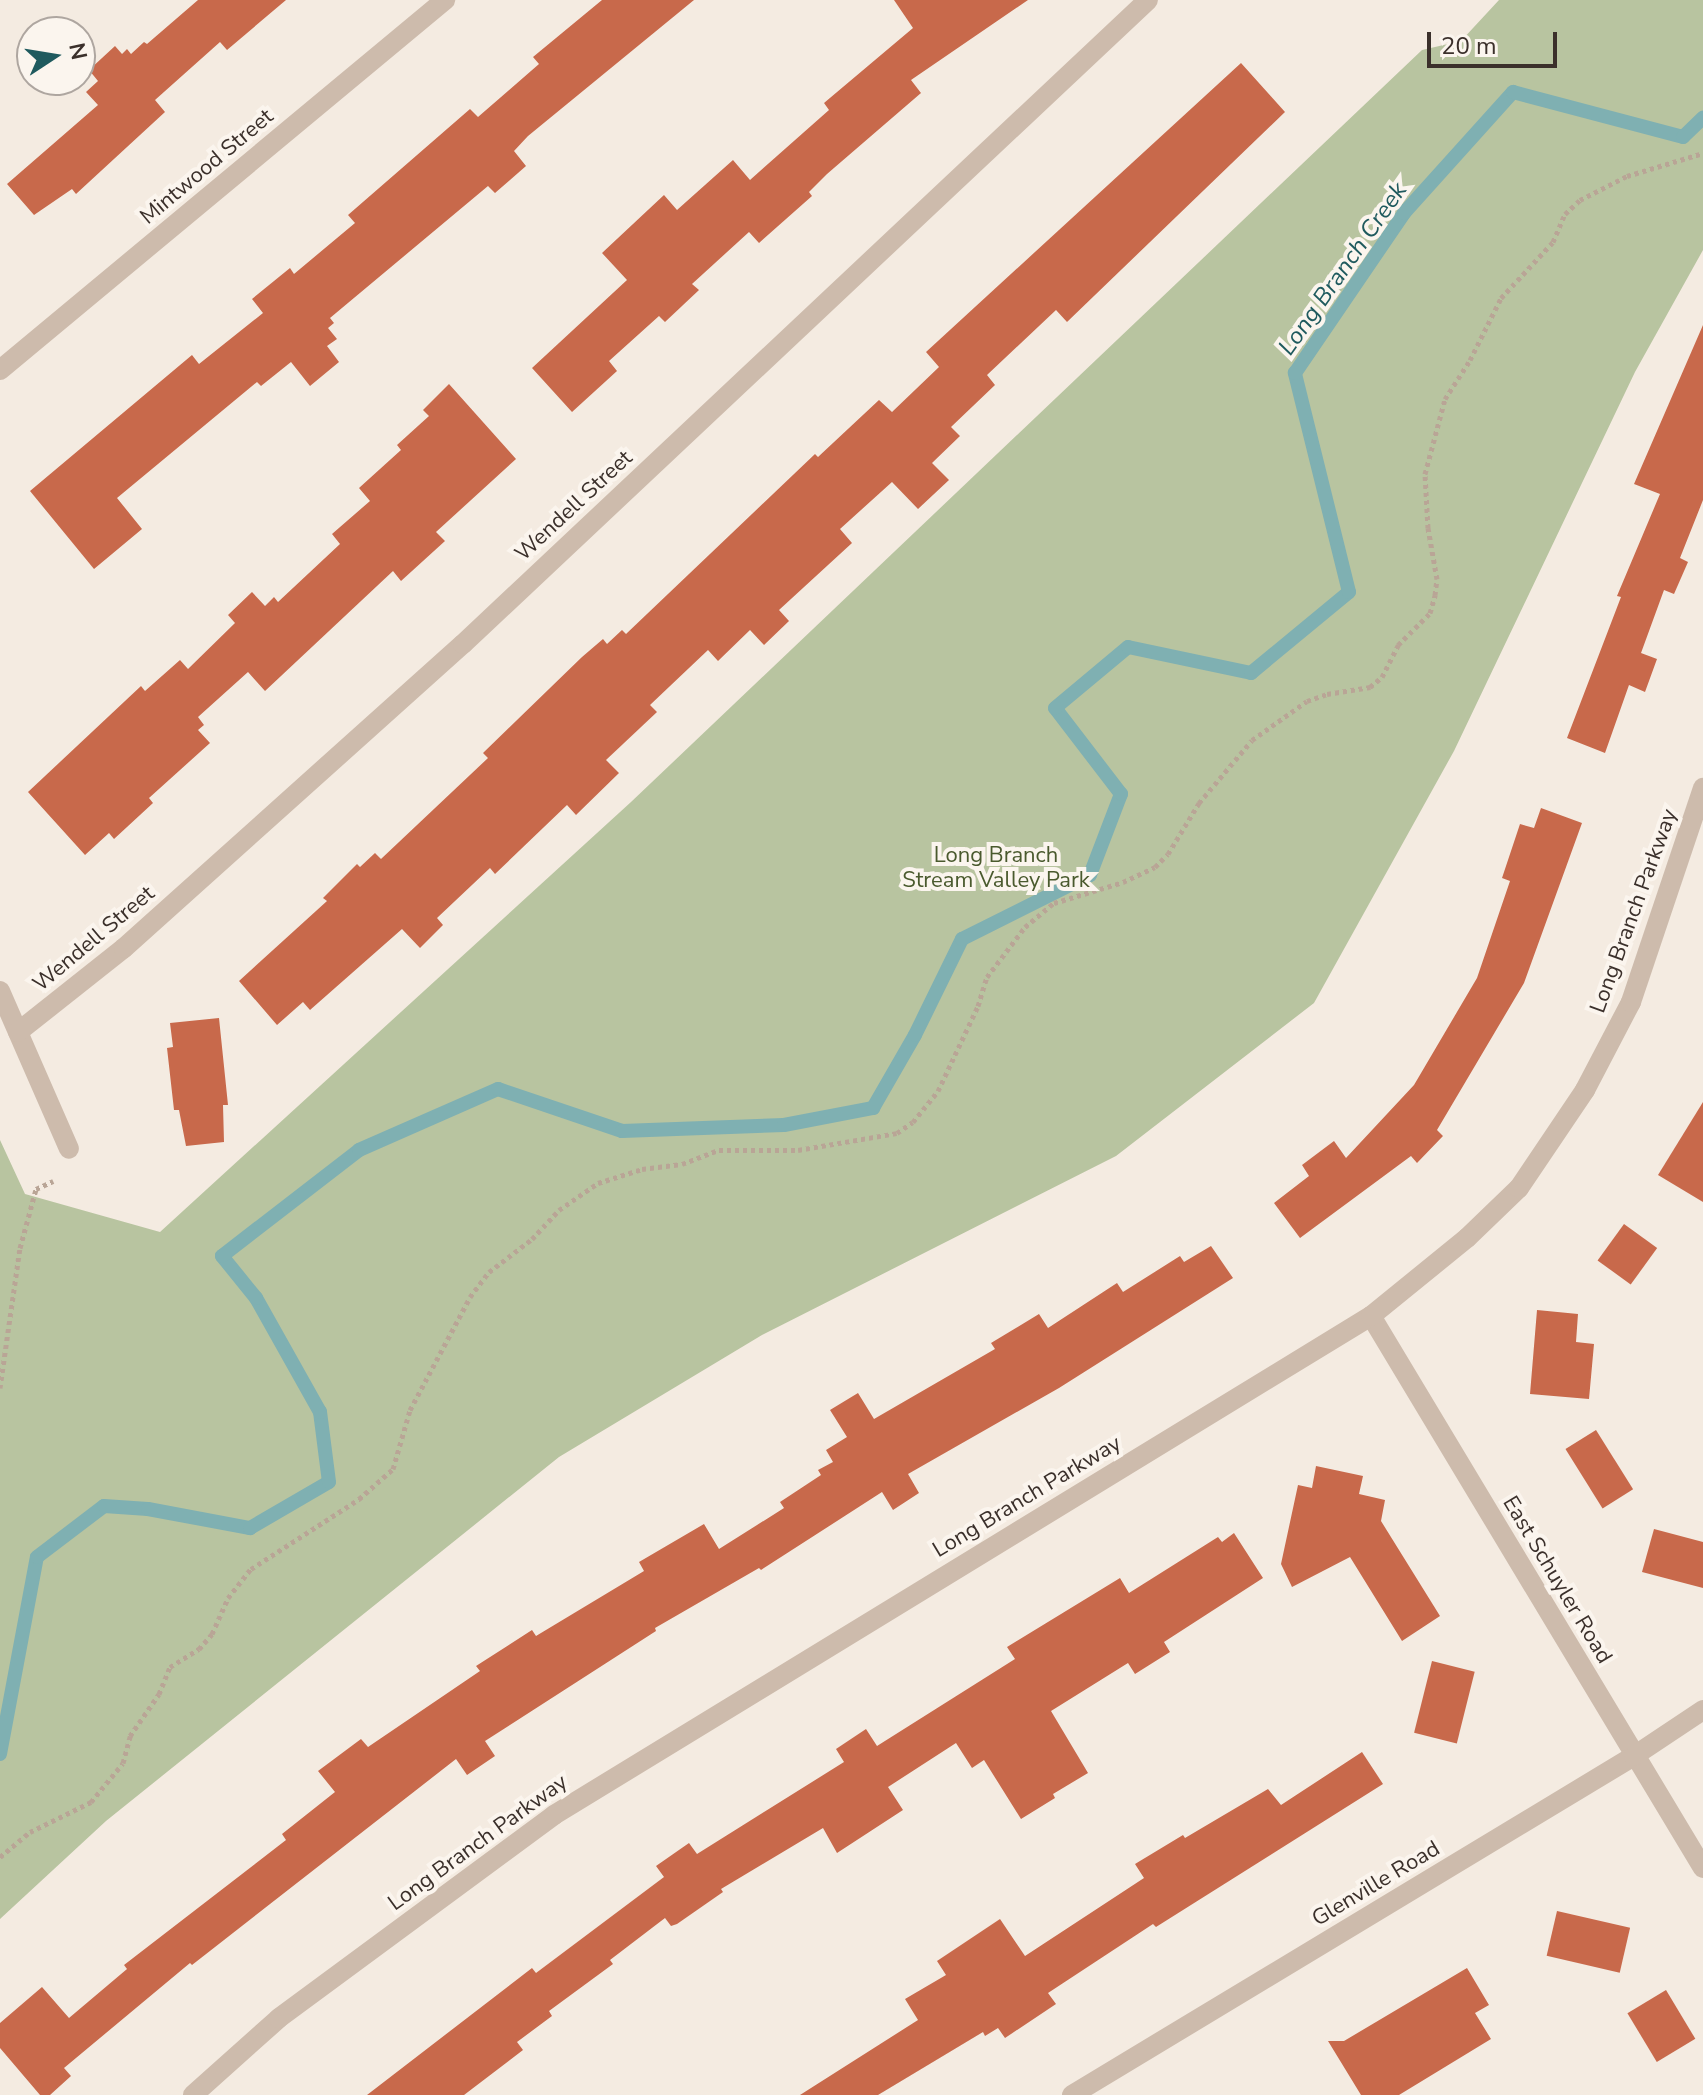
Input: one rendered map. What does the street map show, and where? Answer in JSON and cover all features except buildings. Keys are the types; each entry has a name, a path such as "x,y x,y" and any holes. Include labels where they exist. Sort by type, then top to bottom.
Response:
{"street":[{"name":"Mintwood Street","path":"0,370 445,0"},
{"name":"Wendell Street","path":"18,1032 124,948 463,644 1148,0"},
{"name":"Long Branch Parkway","path":"193,2095 279,2018 554,1815 1371,1316 1467,1238 1519,1188 1585,1090 1631,1002 1703,788"},
{"path":"0,991 69,1149"},
{"name":"East Schuyler Road","path":"1371,1316 1703,1868"},
{"name":"Glenville Road","path":"1072,2095 1634,1756 1703,1710"}],"path":[{"path":"0,1857 30,1832 91,1802 123,1763 130,1736 159,1694 170,1667 199,1649 212,1634 228,1598 251,1569 368,1492 393,1469 410,1410 470,1297 489,1272 532,1239 559,1210 598,1183 642,1169 682,1164 719,1150 798,1150 897,1133 913,1122 938,1091 978,1006 987,977 1025,927 1054,903 1131,879 1155,867 1168,854 1199,803 1252,740 1307,701 1342,690 1370,687 1382,677 1398,645 1430,613 1437,579 1428,528 1425,474 1445,399 1470,360 1493,311 1509,286 1553,242 1565,214 1580,200 1627,176 1703,153"},
{"path":"0,1388 20,1248 36,1189 53,1181"}],"green space":[{"name":"Long Branch Stream Valley Park","path":"1499,0 1703,0 1703,250 1635,372 1454,751 1314,1003 1116,1156 762,1335 559,1457 106,1821 0,1919 0,1140 25,1194 160,1232 631,802 1422,50 1461,41"}],"waterway":[{"name":"Long Branch Creek","path":"0,1754 37,1557 104,1506 148,1509 250,1528 329,1482 320,1412 256,1298 222,1256 359,1150 498,1089 622,1131 784,1125 873,1108 915,1035 962,939 1090,875 1121,794 1055,708 1128,647 1251,673 1349,592 1295,373 1404,213 1513,92 1683,137 1703,118"}]}
